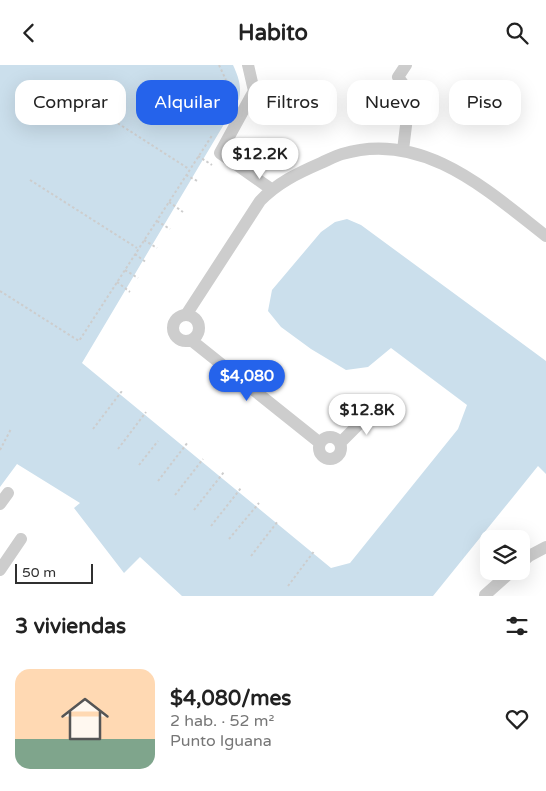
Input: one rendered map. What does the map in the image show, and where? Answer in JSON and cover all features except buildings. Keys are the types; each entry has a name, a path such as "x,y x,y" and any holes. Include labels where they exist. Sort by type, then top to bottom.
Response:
{"street":[{"path":"248,65 254,91 220,153 271,189"},
{"path":"404,150 410,93 398,77 406,65"},
{"path":"186,315 260,201 271,189 341,154 366,149 404,150 424,156 459,172 486,189 546,236"},
{"path":"186,315 194,318 198,326 197,335 191,340 182,341 173,331 174,322 181,316 186,315"},
{"path":"191,340 320,443"},
{"path":"340,443 374,410"},
{"path":"325,437 337,438 340,443 342,447 340,454 331,459 321,454 319,450 320,443 325,437"},
{"path":"0,504 8,493"},
{"path":"0,570 21,539"},
{"path":"530,555 546,547"},
{"path":"485,595 502,580"}],"path":[{"path":"219,65 226,80"},
{"path":"120,125 190,170"},
{"path":"0,291 79,341 213,134"},
{"path":"198,156 212,165"},
{"path":"186,175 199,182"},
{"path":"30,180 138,249"},
{"path":"169,202 183,212"},
{"path":"157,221 170,229"},
{"path":"144,240 157,248"},
{"path":"135,254 147,263"},
{"path":"125,270 138,278"},
{"path":"117,282 130,292"},
{"path":"93,429 122,391"},
{"path":"118,449 146,412"},
{"path":"0,450 11,429"},
{"path":"139,465 158,441"},
{"path":"158,481 188,442"},
{"path":"175,495 203,459"},
{"path":"194,510 224,472"},
{"path":"211,526 241,488"},
{"path":"229,539 259,503"},
{"path":"250,556 278,521"},
{"path":"288,586 315,550"}],"water":[{"path":"0,65 233,65 240,85 238,101 238,80 136,80 136,125 224,125 82,363 331,568 350,563 458,429 467,405 391,348 368,367 346,370 311,349 281,327 268,311 272,290 321,232 335,222 347,219 361,225 546,361 546,474 538,466 486,530 480,530 480,538 433,596 182,596 140,557 124,573 74,508 80,503 17,464 0,487"}]}
